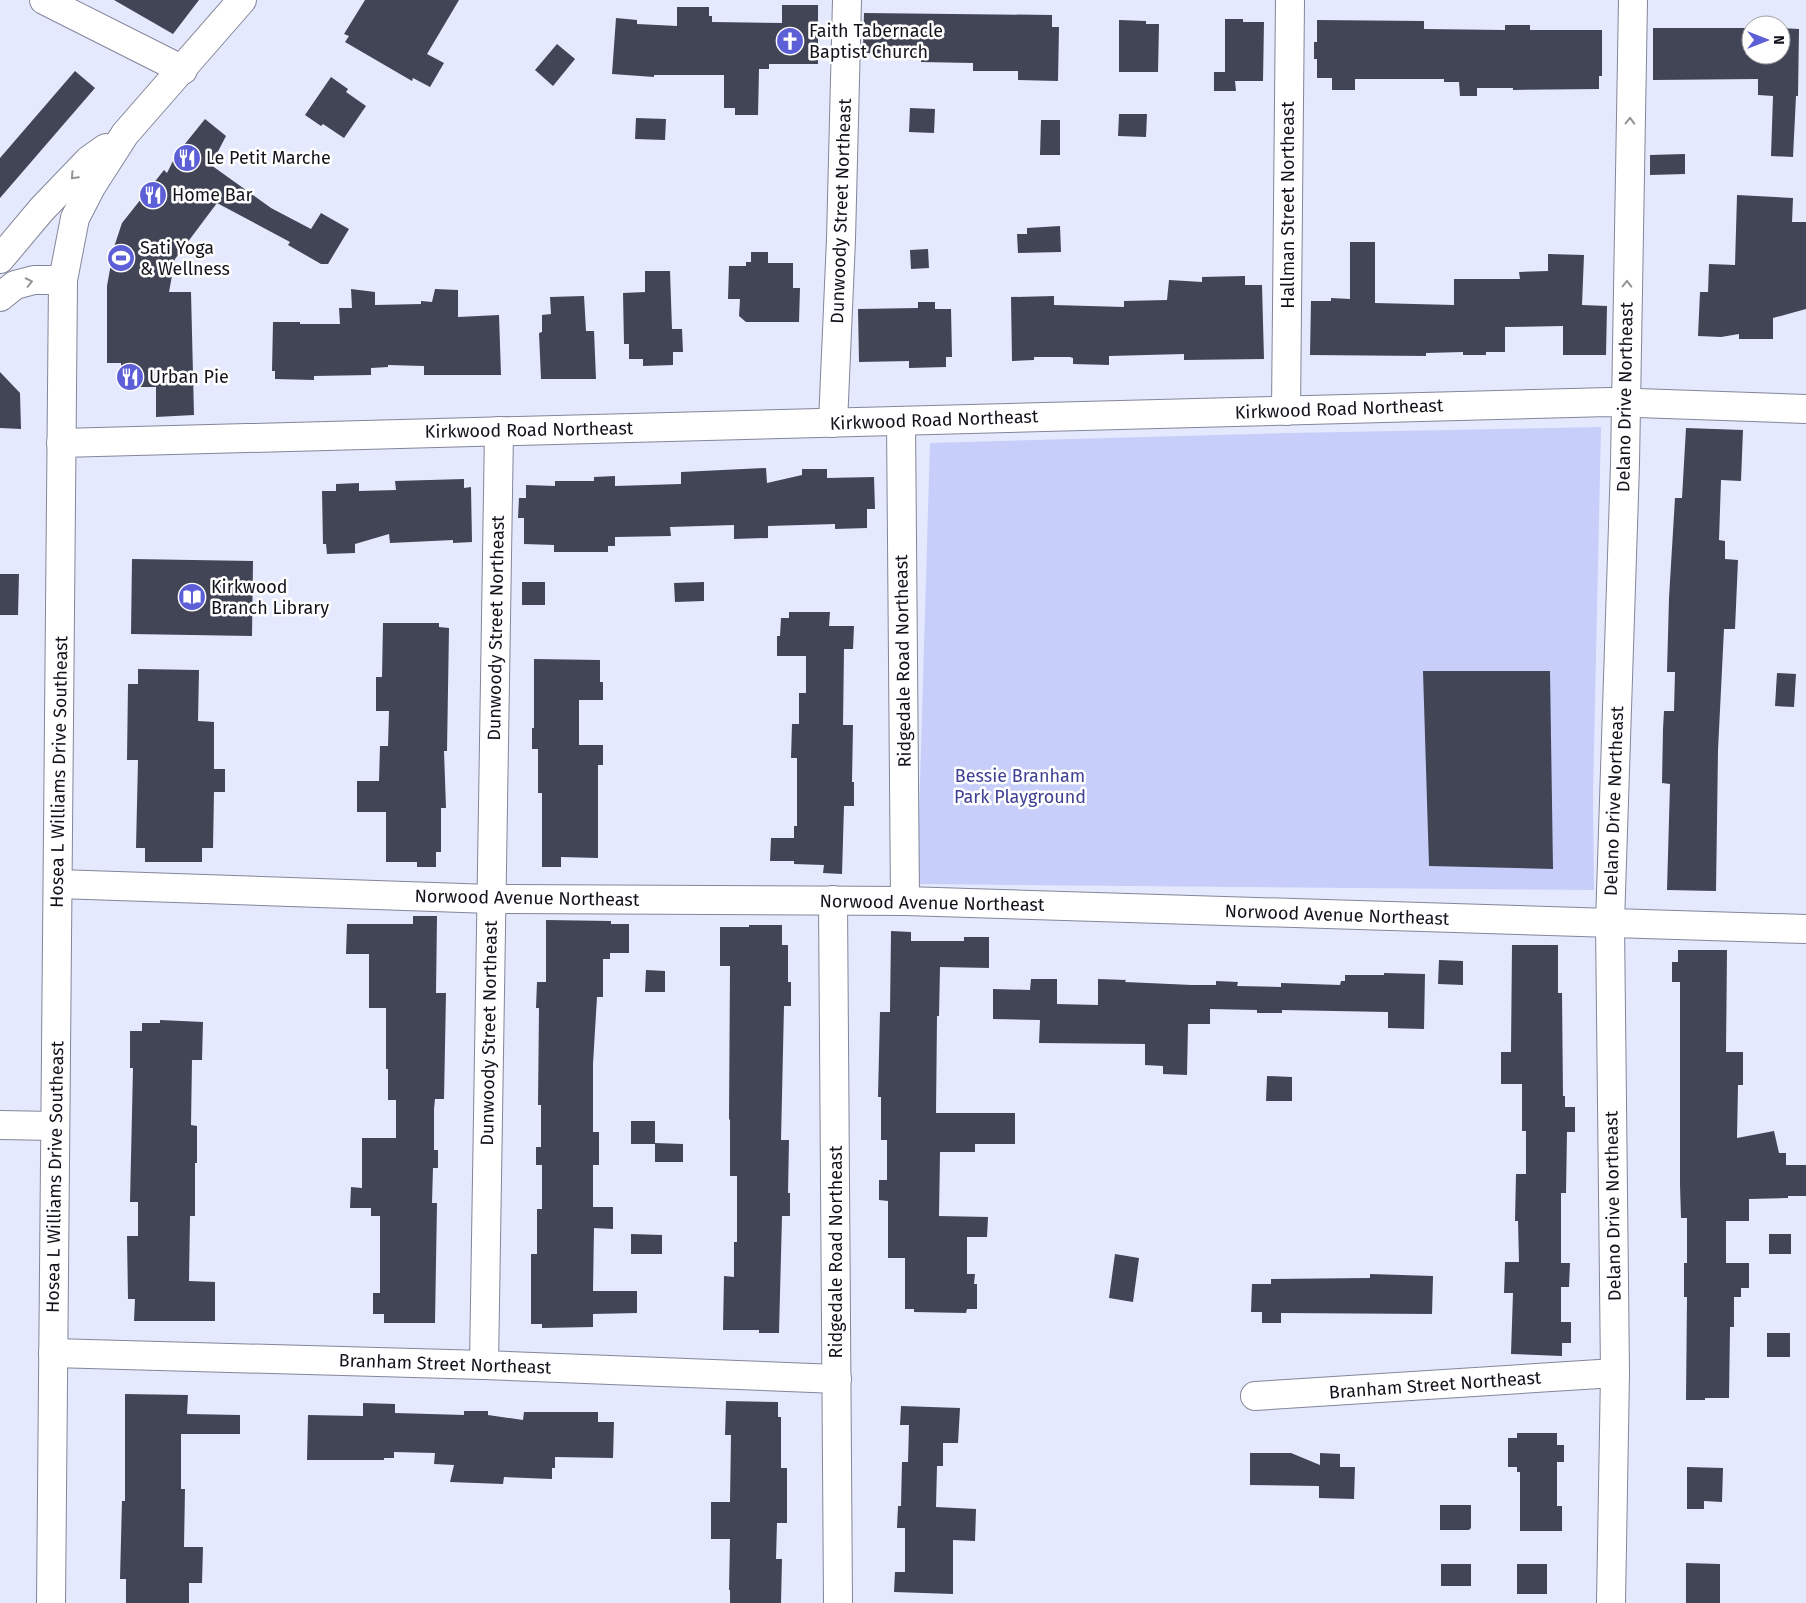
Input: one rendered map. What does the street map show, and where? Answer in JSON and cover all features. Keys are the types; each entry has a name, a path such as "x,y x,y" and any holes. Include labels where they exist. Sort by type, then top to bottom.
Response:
{"street":[{"path":"44,0 183,70"},
{"name":"Hosea L Williams Drive Southeast","path":"51,1603 63,280 75,218 91,187 125,134 183,70 242,0"},
{"name":"Dunwoody Street Northeast","path":"833,422 841,239 847,0"},
{"name":"Hallman Street Northeast","path":"1286,411 1290,0"},
{"name":"Delano Drive Northeast","path":"1611,1603 1615,1373 1610,923 1625,464 1633,0"},
{"path":"0,259 42,209 89,160 125,134"},
{"path":"0,297 15,285 34,280 63,280"},
{"name":"Kirkwood Road Northeast","path":"62,443 1625,402 1806,410"},
{"name":"Ridgedale Road Northeast","path":"901,421 905,901"},
{"name":"Dunwoody Street Northeast","path":"484,1365 499,431"},
{"name":"Norwood Avenue Northeast","path":"58,884 491,899 905,901 1806,929"},
{"name":"Ridgedale Road Northeast","path":"833,900 838,1603"},
{"path":"0,1125 55,1126"},
{"name":"Branham Street Northeast","path":"53,1353 484,1365 837,1379"},
{"name":"Branham Street Northeast","path":"1254,1396 1615,1373"}],"green space":[{"name":"Bessie Branham Park Playground","path":"1601,427 1593,795 1594,890 917,884 930,443"}],"building":[{"path":"114,0 199,0 173,34"},
{"path":"365,0 459,0 427,54 444,63 430,87 413,78 412,81 345,42 349,36 344,34"},
{"path":"782,5 818,5 818,64 769,64 769,69 759,69 758,115 735,115 735,108 724,108 724,75 654,75 654,77 612,74 616,18 637,20 637,24 677,26 677,7 709,7 709,16 712,16 712,22 782,23"},
{"path":"864,13 1052,15 1052,27 1059,27 1058,81 1018,80 1018,71 973,71 973,63 921,62 921,54 863,53"},
{"path":"1225,19 1243,19 1243,22 1264,22 1263,81 1235,81 1236,91 1214,91 1214,72 1225,72"},
{"path":"1119,20 1146,21 1146,24 1159,24 1158,72 1119,72"},
{"path":"1317,20 1424,21 1424,29 1505,30 1505,25 1530,25 1530,30 1602,30 1602,76 1599,76 1599,89 1513,90 1513,88 1477,88 1477,96 1460,96 1459,82 1444,82 1444,79 1355,79 1355,90 1332,90 1332,78 1317,78 1317,59 1314,59 1314,42 1317,42"},
{"path":"1653,28 1741,28 1741,65 1791,65 1791,29 1799,29 1798,96 1796,96 1793,157 1771,156 1773,96 1758,95 1758,79 1653,80"},
{"path":"557,44 575,59 553,86 535,70"},
{"path":"75,71 95,88 0,198 0,158"},
{"path":"331,77 348,89 346,92 366,106 344,138 305,115"},
{"path":"910,108 935,109 934,133 909,132"},
{"path":"1119,114 1147,114 1146,137 1118,136"},
{"path":"636,118 666,119 665,140 635,139"},
{"path":"205,119 226,136 211,165 271,208 311,229 321,213 349,229 328,264 321,264 288,245 290,242 217,203 175,259 169,292 191,292 194,415 156,417 156,387 130,387 121,380 121,363 107,363 107,286 114,247 122,223 164,170 167,173 176,155"},
{"path":"1041,120 1060,120 1060,155 1040,155"},
{"path":"1685,154 1685,174 1650,175 1650,155"},
{"path":"1737,195 1793,198 1792,222 1806,222 1806,309 1773,318 1773,339 1739,339 1739,334 1721,337 1698,336 1700,292 1708,292 1709,264 1735,265"},
{"path":"1060,226 1061,252 1018,253 1017,234 1027,234 1027,228"},
{"path":"1350,242 1375,242 1375,303 1454,305 1454,279 1520,279 1519,272 1548,271 1548,254 1584,255 1582,305 1607,306 1606,355 1563,355 1563,326 1505,327 1505,352 1486,352 1486,355 1463,355 1463,352 1426,353 1426,356 1310,355 1311,301 1331,301 1331,298 1350,299"},
{"path":"928,249 929,268 911,269 910,250"},
{"path":"751,252 768,252 768,263 793,263 793,288 800,288 799,322 746,322 739,316 740,299 728,299 729,266 746,266 746,262 751,262"},
{"path":"645,271 670,271 672,329 682,329 683,352 673,352 673,365 643,366 643,359 629,359 629,344 624,344 623,293 645,292"},
{"path":"1245,276 1245,285 1262,285 1264,359 1184,360 1184,354 1109,356 1109,365 1073,364 1073,358 1070,357 1034,357 1034,360 1012,361 1011,297 1054,296 1054,305 1124,307 1124,301 1167,300 1169,280 1202,282 1202,277"},
{"path":"351,289 375,292 375,305 421,304 421,301 432,302 435,289 458,290 458,317 499,315 501,375 424,375 424,366 388,365 388,367 371,368 371,375 314,376 314,380 275,379 275,371 272,371 273,322 340,324 339,308 352,308"},
{"path":"584,296 586,331 594,331 596,379 541,379 539,333 542,332 542,315 551,314 550,297"},
{"path":"918,302 935,302 935,309 951,309 952,357 946,357 946,367 909,368 909,361 859,362 858,309 918,308"},
{"path":"0,372 20,393 21,429 0,428"},
{"path":"1686,428 1743,430 1741,481 1721,480 1719,540 1725,541 1725,559 1738,560 1735,629 1724,629 1718,750 1716,891 1667,890 1670,784 1662,783 1663,729 1664,711 1674,711 1675,672 1667,672 1669,598 1675,498 1682,498"},
{"path":"766,468 767,483 802,475 802,469 827,469 827,478 874,477 875,509 867,509 867,528 835,529 835,524 768,526 768,538 734,539 734,525 670,527 671,536 615,537 615,546 608,546 608,552 554,552 554,545 524,544 524,518 518,518 519,498 526,498 526,485 555,486 555,481 594,481 594,477 615,476 615,486 681,484 681,472"},
{"path":"464,479 464,488 471,487 472,542 453,543 453,540 390,543 389,534 355,544 355,553 327,554 326,544 323,544 322,491 336,491 336,484 359,483 359,491 396,490 395,481"},
{"name":"Kirkwood Branch Library","path":"132,559 253,561 252,636 131,634"},
{"path":"0,574 19,574 18,615 0,615"},
{"path":"522,582 545,582 545,605 522,605"},
{"path":"704,582 704,601 675,602 674,583"},
{"path":"789,612 830,612 829,626 854,626 853,649 844,649 843,725 853,725 852,782 854,782 854,806 844,806 842,874 823,873 824,865 794,864 794,861 770,861 771,838 794,838 794,826 797,826 797,758 791,758 792,724 799,724 799,693 806,693 806,656 777,656 777,636 780,636 781,618 789,618"},
{"path":"383,623 439,623 439,627 449,628 447,751 444,751 446,808 441,808 441,852 436,852 436,867 417,867 417,862 386,862 386,812 357,812 357,781 379,781 380,746 388,746 389,711 376,711 376,677 382,677"},
{"path":"534,659 600,660 600,682 603,682 603,700 579,700 579,745 603,745 603,765 598,765 598,858 561,857 561,867 542,867 542,793 538,793 538,749 532,749 532,728 534,728"},
{"path":"138,669 199,670 198,721 214,722 214,769 225,769 225,792 214,792 213,848 202,848 202,862 145,862 145,848 136,848 138,760 127,760 128,684 138,684"},
{"path":"1423,671 1550,671 1553,869 1429,866"},
{"path":"1777,673 1796,674 1794,707 1775,706"},
{"path":"413,916 437,916 436,993 446,993 444,1099 435,1099 434,1109 434,1150 438,1150 438,1168 433,1168 432,1203 437,1203 435,1323 384,1323 384,1314 373,1314 373,1293 380,1293 380,1216 371,1216 371,1208 350,1208 351,1187 362,1188 362,1138 396,1138 396,1100 388,1100 386,1008 369,1008 369,954 346,954 347,924 413,924"},
{"path":"546,920 611,921 611,924 629,924 629,953 610,953 610,959 603,959 603,997 597,997 593,1064 593,1132 599,1132 599,1165 593,1165 593,1207 613,1207 613,1229 594,1228 593,1291 637,1291 637,1313 593,1314 593,1327 542,1328 542,1324 531,1324 531,1254 537,1254 537,1209 542,1209 542,1165 536,1165 536,1147 541,1147 541,1105 538,1105 539,1008 536,1008 537,982 546,982"},
{"path":"749,925 782,925 782,945 788,945 788,982 791,982 791,1006 784,1006 781,1140 789,1140 788,1193 790,1193 790,1216 782,1216 779,1333 759,1333 759,1330 723,1330 724,1276 734,1277 734,1242 737,1242 737,1176 730,1176 730,966 720,966 720,927 749,927"},
{"path":"891,931 911,932 911,941 964,941 964,937 989,937 989,968 940,967 939,1016 937,1016 936,1113 1015,1113 1015,1144 975,1144 975,1152 940,1152 939,1216 988,1217 987,1237 967,1237 967,1274 975,1274 974,1284 977,1284 977,1309 967,1309 966,1313 914,1312 914,1309 905,1309 905,1258 888,1258 888,1201 879,1200 879,1180 887,1180 887,1140 881,1140 881,1097 878,1097 880,1012 890,1012"},
{"path":"1512,945 1558,945 1558,993 1562,993 1563,1096 1565,1096 1565,1107 1575,1107 1575,1132 1567,1132 1566,1193 1561,1193 1561,1263 1570,1263 1569,1287 1561,1287 1561,1322 1571,1322 1571,1343 1562,1343 1562,1356 1511,1354 1513,1293 1504,1293 1505,1262 1519,1262 1518,1221 1515,1221 1516,1174 1526,1174 1526,1131 1522,1131 1522,1084 1501,1084 1501,1052 1511,1052"},
{"path":"1678,950 1727,950 1726,1052 1743,1052 1743,1085 1738,1085 1737,1138 1774,1131 1779,1153 1786,1153 1786,1165 1806,1165 1806,1196 1749,1199 1749,1221 1726,1221 1726,1263 1749,1263 1749,1288 1741,1288 1741,1297 1734,1297 1734,1327 1730,1327 1729,1398 1686,1400 1687,1297 1684,1297 1684,1263 1687,1263 1687,1218 1681,1218 1680,1185 1680,982 1672,982 1672,962 1678,962"},
{"path":"1439,960 1463,961 1463,985 1438,984"},
{"path":"646,970 665,971 665,992 645,992"},
{"path":"1384,973 1425,974 1424,1029 1388,1028 1388,1012 1282,1010 1282,1013 1257,1013 1257,1010 1210,1009 1210,1024 1188,1024 1187,1075 1163,1074 1163,1066 1145,1065 1145,1044 1039,1043 1040,1020 993,1019 993,989 1030,990 1031,979 1057,979 1057,1004 1098,1005 1098,979 1192,985 1216,985 1216,981 1238,982 1237,986 1281,987 1281,983 1340,985 1341,981 1345,981 1345,975 1384,975"},
{"path":"160,1020 203,1022 202,1060 192,1060 191,1125 197,1126 197,1163 195,1163 195,1216 190,1216 189,1281 215,1282 215,1321 134,1321 135,1299 128,1299 127,1236 138,1236 138,1202 130,1202 133,1068 130,1068 130,1031 142,1031 142,1023 160,1023"},
{"path":"1267,1076 1292,1077 1292,1101 1266,1101"},
{"path":"631,1121 655,1121 655,1144 631,1144"},
{"path":"655,1143 683,1144 683,1162 655,1162"},
{"path":"631,1234 662,1235 662,1254 631,1254"},
{"path":"1769,1234 1791,1234 1791,1254 1769,1254"},
{"path":"1115,1254 1139,1258 1133,1302 1109,1298"},
{"path":"1370,1274 1433,1276 1432,1314 1281,1313 1281,1323 1262,1323 1262,1312 1251,1312 1252,1284 1271,1284 1271,1279 1370,1278"},
{"path":"1767,1333 1790,1333 1790,1357 1767,1357"},
{"path":"125,1394 188,1395 187,1414 240,1415 240,1434 181,1434 181,1489 185,1489 184,1547 203,1547 202,1583 189,1583 189,1603 126,1603 126,1579 120,1579 122,1501 125,1501"},
{"path":"726,1401 778,1402 778,1417 781,1417 781,1468 787,1468 787,1523 777,1523 776,1559 782,1559 781,1603 730,1603 730,1539 711,1539 711,1502 730,1502 731,1435 725,1435"},
{"path":"363,1403 395,1404 395,1413 464,1415 464,1411 488,1411 488,1415 523,1420 524,1412 598,1412 598,1422 614,1422 613,1458 555,1457 552,1479 504,1477 503,1484 450,1482 454,1465 434,1464 435,1453 394,1452 394,1458 384,1458 384,1460 307,1460 308,1415 363,1416"},
{"path":"901,1406 960,1408 958,1443 943,1443 943,1466 937,1466 936,1507 976,1509 975,1541 953,1540 953,1594 894,1592 895,1572 905,1572 905,1528 897,1528 898,1506 901,1506 902,1462 908,1462 909,1425 900,1425"},
{"path":"1517,1433 1557,1433 1557,1445 1564,1445 1564,1462 1557,1462 1557,1506 1562,1506 1562,1531 1520,1531 1520,1472 1517,1472 1517,1467 1508,1467 1508,1438 1517,1438"},
{"path":"1250,1453 1291,1453 1320,1465 1320,1453 1340,1454 1340,1467 1355,1467 1354,1499 1319,1498 1319,1486 1250,1485"},
{"path":"1687,1467 1723,1468 1722,1502 1704,1501 1704,1509 1687,1509"},
{"path":"1440,1505 1471,1505 1471,1528 1469,1530 1440,1530"},
{"path":"1686,1563 1720,1564 1720,1603 1686,1603"},
{"path":"1441,1564 1471,1564 1471,1586 1441,1586"},
{"path":"1517,1564 1547,1564 1547,1594 1517,1594"}],"place":[{"name":"Faith Tabernacle Baptist Church","path":"790,41"},
{"name":"Le Petit Marche","path":"187,158"},
{"name":"Home Bar","path":"153,195"},
{"name":"Sati Yoga & Wellness","path":"121,258"},
{"name":"Urban Pie","path":"130,377"},
{"name":"Kirkwood Branch Library","path":"192,597"}]}
